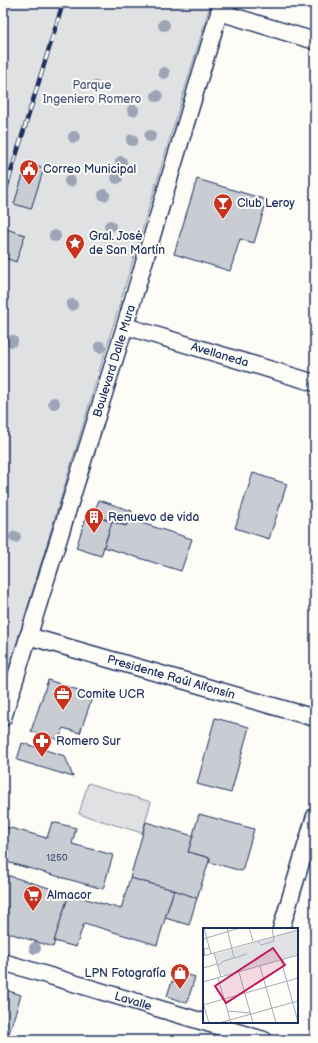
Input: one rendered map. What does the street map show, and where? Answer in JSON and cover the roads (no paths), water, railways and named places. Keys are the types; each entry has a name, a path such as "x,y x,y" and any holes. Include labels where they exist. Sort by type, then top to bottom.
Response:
{"street":[{"path":"220,7 315,41"},
{"name":"Boulevard Dalle Mura","path":"3,718 125,326 220,7"},
{"name":"Avellaneda","path":"125,326 315,383"},
{"name":"Presidente Raúl Alfonsín","path":"28,636 315,718"},
{"path":"280,928 315,816"},
{"name":"Lavalle","path":"3,962 203,1019"},
{"name":"Lavalle","path":"217,1023 249,1032 264,1040"}],"railway":[{"path":"3,198 63,3"}],"place":[{"name":"Correo Municipal","path":"29,186"},
{"name":"Club Leroy","path":"223,220"},
{"name":"Gral. José de San Martín","path":"75,260"},
{"name":"Renuevo de vida","path":"94,534"},
{"name":"Comite UCR","path":"63,711"},
{"name":"Romero Sur","path":"42,758"},
{"name":"Almacor","path":"33,912"},
{"name":"LPN Fotografía","path":"180,990"}],"park label":[{"name":"Parque Ingeniero Romero","path":"92,92"}]}
